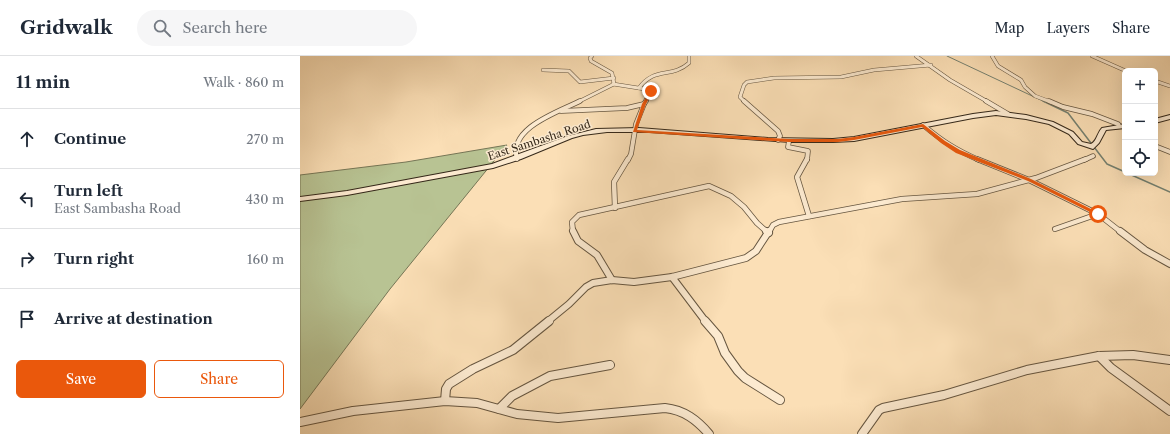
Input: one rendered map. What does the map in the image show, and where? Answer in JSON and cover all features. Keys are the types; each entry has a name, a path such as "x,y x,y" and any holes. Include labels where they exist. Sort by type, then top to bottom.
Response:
{"street":[{"path":"592,56 590,58 591,61 612,73 614,78 613,84"},
{"path":"639,88 647,77 652,74 678,70 685,67 689,63 689,56"},
{"path":"916,56 931,65 950,80 1008,114"},
{"path":"992,56 998,66 1021,79 1025,87 1035,96 1062,107 1101,117 1122,126"},
{"path":"1092,56 1122,69"},
{"path":"778,140 780,136 778,131 740,97 744,85 747,82 774,78 838,77 874,70 931,65"},
{"path":"543,70 569,71 580,82 614,78"},
{"path":"1158,82 1170,86"},
{"path":"517,159 515,149 523,134 534,124 613,84 649,89 651,91 644,104 635,131 631,154 614,182 615,208"},
{"path":"598,104 601,109"},
{"path":"559,111 627,108 644,104"},
{"name":"East Sambasha Road","path":"300,199 493,166 517,159 586,133 605,130 789,141 838,140 854,139 982,114 1008,114 1043,121 1060,127 1071,134 1080,143 1093,147 1092,146 1099,141 1100,134 1104,129 1122,126"},
{"path":"1158,120 1170,117"},
{"path":"923,125 943,142 958,152 1029,180 1098,214 1145,250 1170,264"},
{"path":"789,141 788,147 808,151 807,159 797,177 809,216"},
{"path":"1158,147 1170,152"},
{"path":"445,401 446,389 455,379 513,350 569,304 586,287 600,281 612,280 634,282 672,277 746,258 756,251 773,226 779,222 921,197 976,194 1029,180 1093,156"},
{"path":"612,280 596,254 576,239 572,232 572,222 574,218 586,212 615,208 709,186 731,196 744,207 757,223 769,233"},
{"path":"1054,229 1098,214"},
{"path":"672,277 692,306 718,336 725,353 738,371 745,378 780,400"},
{"path":"862,434 879,410 883,408 944,395 1027,370 1099,356 1133,355 1170,360"},
{"path":"1099,356 1111,368 1170,411"},
{"path":"499,409 512,396 550,376 610,366"},
{"path":"300,422 353,411 445,401 477,403 517,414 558,418 676,408 687,413 700,423 709,434"}],"green space":[{"path":"507,145 390,289 300,409 300,175 406,162"}],"waterway":[{"path":"947,56 1045,102"},
{"path":"1043,101 1068,113 1107,164 1122,171"},
{"path":"1134,176 1170,192"}],"route":[{"path":"651,91 636,124 635,131 789,141 838,140 854,139 923,125 943,142 958,152 1053,190 1098,214"}]}
